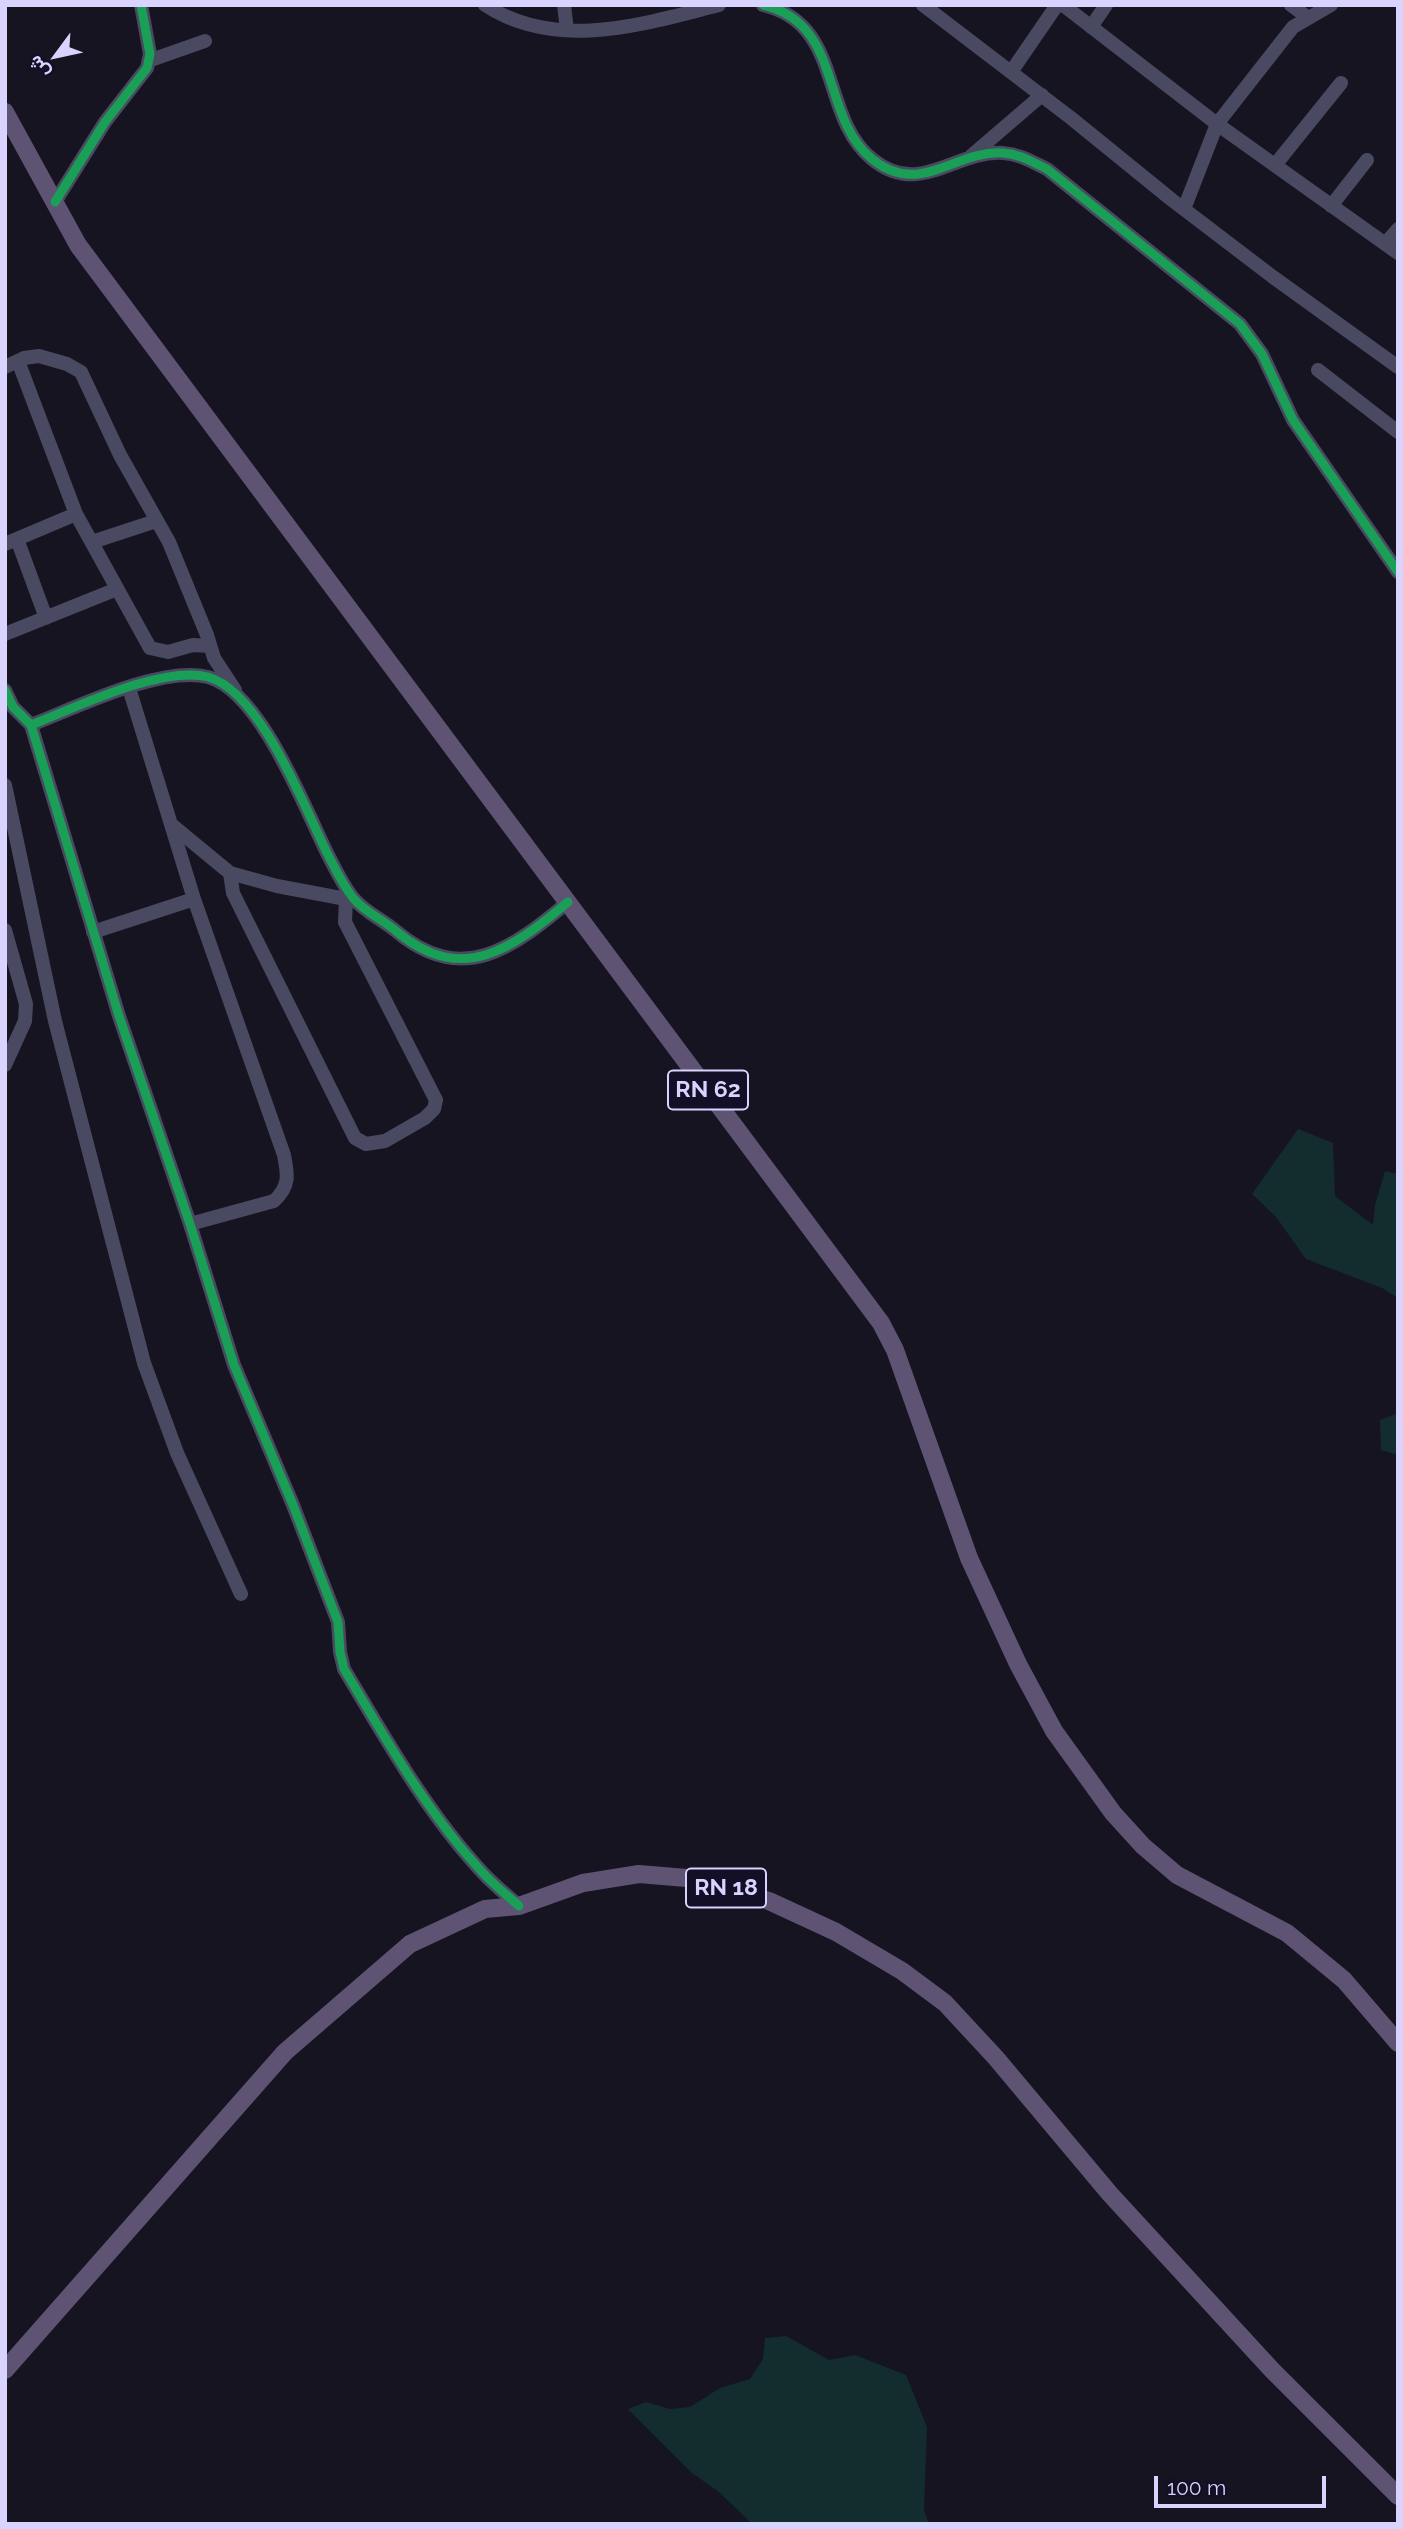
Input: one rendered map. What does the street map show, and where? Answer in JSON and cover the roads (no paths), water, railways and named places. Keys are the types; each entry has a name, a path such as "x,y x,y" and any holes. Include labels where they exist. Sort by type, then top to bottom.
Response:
{"main road":[{"name":"RN 62","path":"5,112 78,245 881,1323 895,1350 969,1558 1018,1664 1054,1731 1112,1813 1143,1846 1177,1875 1287,1933 1344,1980 1398,2043"},
{"name":"RN 18","path":"5,2370 294,2044 410,1944 485,1909 519,1906 583,1883 639,1874 698,1879 769,1901 836,1932 902,1971 945,2003 996,2058 1110,2194 1272,2370 1398,2496"}],"street":[{"path":"55,202 105,122 151,60 141,5"},
{"path":"485,5 498,13 536,27 567,30 614,30 719,5"},
{"path":"564,5 567,30"},
{"path":"763,5 794,20 811,34 821,52 844,118 857,143 871,159 888,169 912,175 937,172 971,156 1042,95"},
{"path":"923,5 1273,277 1398,367"},
{"path":"1011,72 1057,5"},
{"path":"1063,5 1217,124 1398,253"},
{"path":"1091,27 1106,5"},
{"path":"1291,5 1307,18"},
{"path":"1184,209 1217,124 1293,27 1331,5"},
{"path":"151,60 205,41"},
{"path":"1275,165 1341,83"},
{"path":"971,156 1000,153 1021,156 1047,169 1240,324 1262,354 1293,420 1398,572"},
{"path":"1331,205 1367,160"},
{"path":"1385,244 1398,229"},
{"path":"210,646 193,645 168,652 150,648 76,514 12,364 39,356 67,363 81,372 120,455 169,542 210,646 214,657 266,732 350,899 345,922 436,1100 434,1109 425,1118 385,1141 366,1144 355,1138 233,893 230,873"},
{"path":"1318,370 1398,432"},
{"path":"46,618 11,541 76,514"},
{"path":"92,542 156,520"},
{"path":"5,634 117,589"},
{"path":"31,725 128,688 166,677 190,675 209,678 238,695"},
{"path":"128,688 194,899 285,1155 288,1174 283,1192 274,1201 190,1224"},
{"path":"5,690 13,707 31,725 119,1016 190,1224 240,1383 293,1505 338,1622 344,1669 416,1787 449,1833 484,1873 519,1906"},
{"path":"5,785 55,1021 144,1363 177,1453 242,1594"},
{"path":"173,826 230,873 277,886 350,899 421,949 457,959 477,957 513,944 568,902"},
{"path":"93,932 194,899"},
{"path":"5,930 26,1004 25,1020 5,1065"}]}
